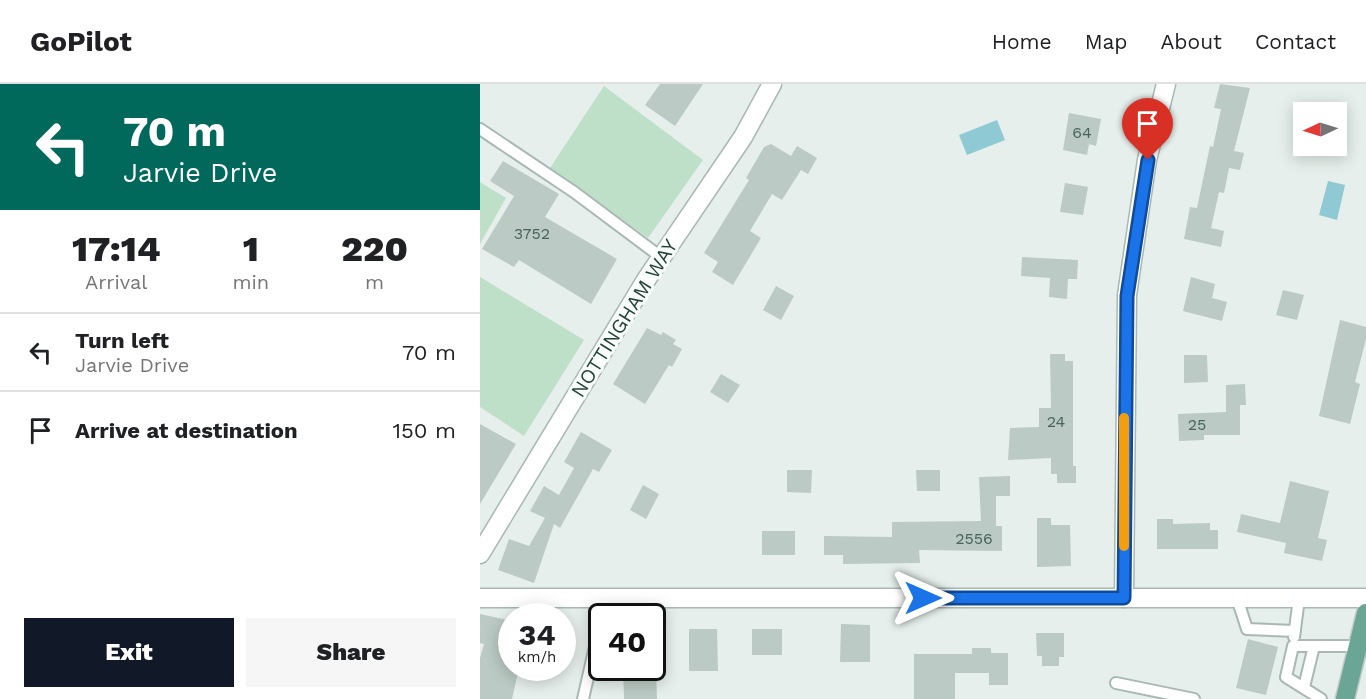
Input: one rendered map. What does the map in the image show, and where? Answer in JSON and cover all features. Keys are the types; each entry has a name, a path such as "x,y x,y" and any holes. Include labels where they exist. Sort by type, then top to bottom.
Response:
{"main road":[{"path":"1345,699 1366,613"}],"street":[{"name":"NOTTINGHAM WAY","path":"480,554 662,257 743,137 772,84"},
{"path":"1124,598 1127,296 1146,170 1166,84"},
{"path":"480,598 1366,598"}],"lane":[{"path":"480,129 574,192 662,257"},
{"path":"583,699 606,598"},
{"path":"1237,598 1247,629 1295,632"},
{"path":"1299,598 1293,646 1286,677 1321,699"},
{"path":"1293,646 1358,646"},
{"path":"1304,687 1314,646"},
{"path":"1116,683 1194,699"}],"green space":[{"path":"604,86 703,160 648,238 550,168"},
{"path":"480,182 506,198 480,244"},
{"path":"480,277 584,340 524,436 480,407"}],"water":[{"path":"997,120 1005,140 967,155 959,135"},
{"path":"1328,181 1345,185 1337,220 1319,215"}],"building":[{"path":"660,84 703,84 675,126 645,105"},
{"path":"1220,84 1250,88 1234,151 1244,153 1240,170 1229,168 1224,193 1219,192 1211,228 1224,231 1221,247 1184,239 1190,207 1197,208 1210,146 1213,147 1221,109 1214,108"},
{"path":"1069,113 1101,119 1096,146 1089,144 1087,155 1063,150"},
{"path":"771,144 791,156 797,146 817,158 808,174 801,170 782,200 772,194 750,231 761,238 733,285 712,272 718,262 704,253 749,180 746,178 764,147"},
{"path":"503,161 559,194 545,217 617,259 591,304 519,260 514,267 482,249 514,196 490,181"},
{"path":"1065,183 1088,187 1083,215 1060,212"},
{"path":"1022,257 1078,260 1077,279 1068,279 1067,299 1049,297 1050,278 1021,276"},
{"path":"1191,277 1215,284 1212,298 1227,302 1222,321 1183,311"},
{"path":"776,286 794,296 781,320 763,310"},
{"path":"1283,290 1304,295 1297,320 1276,315"},
{"path":"1340,320 1366,327 1366,339 1355,382 1360,384 1350,424 1319,416"},
{"path":"647,328 661,335 663,332 676,340 673,344 682,349 672,367 669,365 645,404 613,384"},
{"path":"1050,354 1065,354 1065,361 1073,361 1073,466 1076,466 1076,483 1057,483 1057,474 1051,474 1051,458 1008,460 1010,428 1039,427 1039,408 1051,408"},
{"path":"1184,355 1207,355 1208,382 1184,383"},
{"path":"721,374 740,385 728,403 710,392"},
{"path":"1245,384 1246,405 1240,405 1240,435 1204,435 1204,440 1179,441 1178,414 1226,412 1226,385"},
{"path":"480,424 516,444 480,504"},
{"path":"581,432 612,450 599,472 593,469 560,528 554,524 534,583 498,570 509,539 529,546 545,518 530,511 544,486 559,495 574,468 564,462"},
{"path":"787,470 812,470 811,493 787,492"},
{"path":"916,470 940,470 940,491 917,491"},
{"path":"1010,476 1010,496 996,496 996,526 1002,526 1002,551 919,550 920,563 843,564 843,555 824,555 824,536 892,537 892,522 981,521 979,477"},
{"path":"1290,481 1329,491 1318,538 1327,540 1322,561 1284,553 1286,543 1237,532 1241,514 1280,523"},
{"path":"643,485 659,494 646,519 630,510"},
{"path":"1037,518 1051,518 1051,525 1070,525 1071,566 1037,567"},
{"path":"1157,519 1173,519 1173,524 1210,523 1210,530 1218,530 1218,549 1157,549"},
{"path":"762,531 795,531 795,555 762,555"},
{"path":"480,614 498,618 498,681 516,681 512,699 480,699 480,658 484,644 480,643"},
{"path":"841,624 870,625 870,662 840,662"},
{"path":"689,629 717,629 718,671 689,671"},
{"path":"752,629 782,629 782,655 752,655"},
{"path":"1036,633 1064,633 1064,657 1059,657 1059,666 1042,666 1042,656 1037,656"},
{"path":"1248,639 1278,647 1266,695 1236,688"},
{"path":"972,648 991,648 991,653 1008,653 1008,685 989,685 989,673 955,673 955,699 914,699 914,654 972,654"},
{"path":"623,681 656,681 657,699 624,699"}],"slow traffic":[{"path":"1124,418 1124,546"}],"route":[{"path":"923,598 1124,598 1127,296 1138,212 1148,160"}]}
